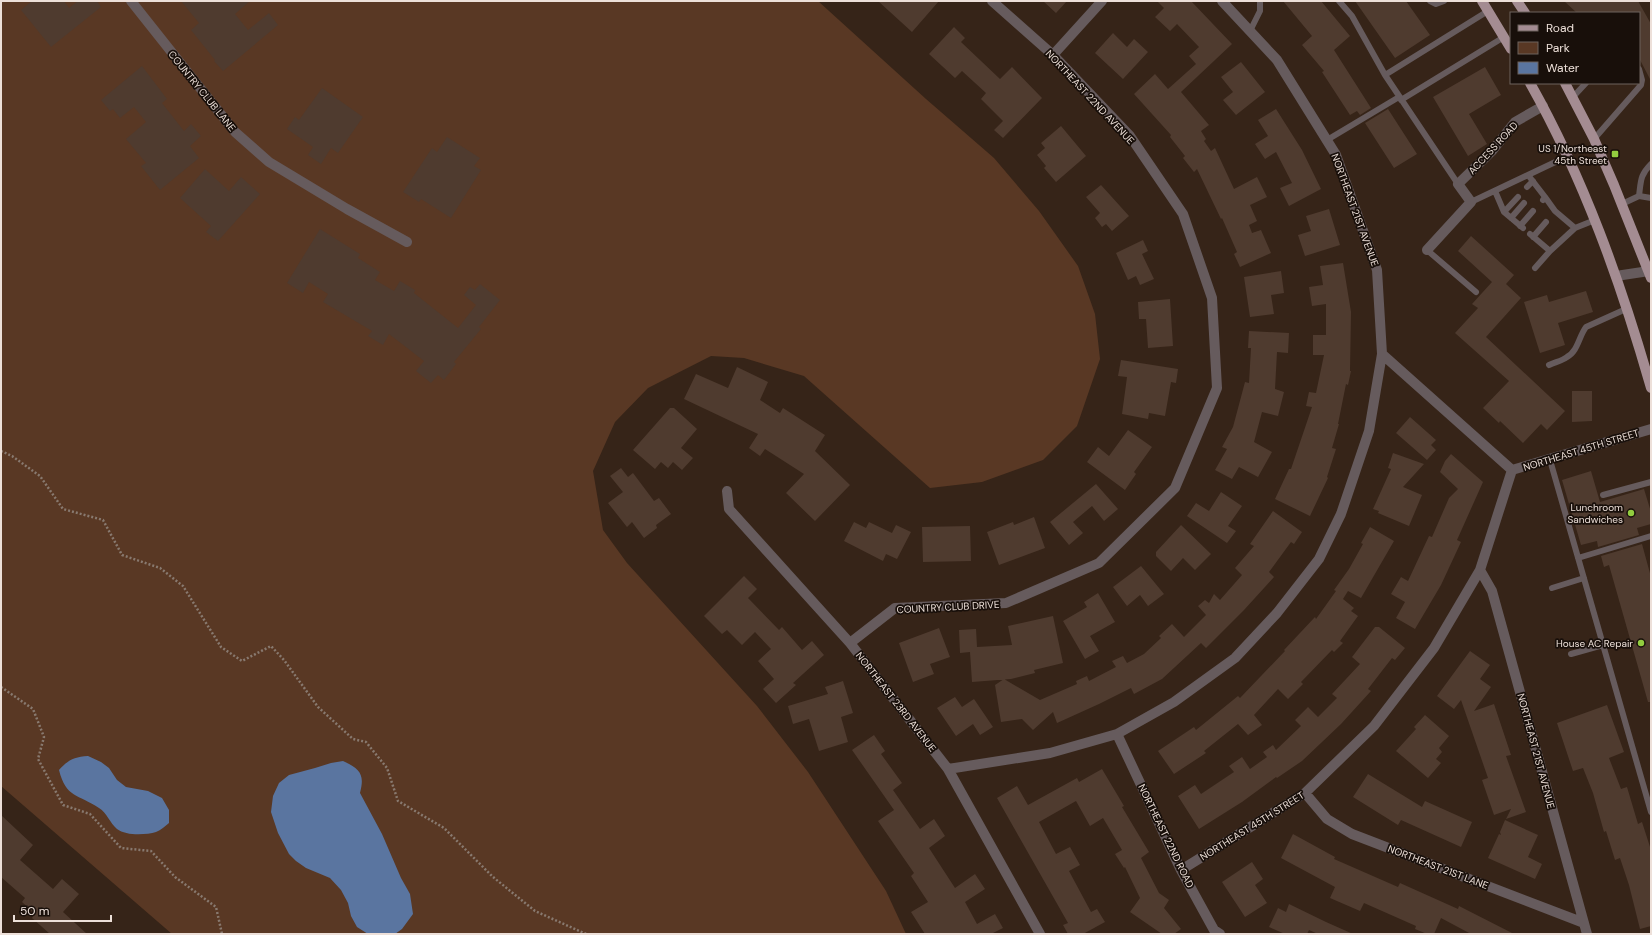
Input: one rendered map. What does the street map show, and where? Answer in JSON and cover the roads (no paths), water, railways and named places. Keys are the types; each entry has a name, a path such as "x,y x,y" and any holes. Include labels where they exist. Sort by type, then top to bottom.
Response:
{"main road":[{"path":"1482,1 1510,47"},
{"path":"1517,1 1524,12"},
{"path":"1531,84 1568,156 1595,220 1616,276 1651,388"},
{"path":"1566,84 1594,139 1650,273"}],"street":[{"name":"COUNTRY CLUB LANE","path":"131,1 235,132 269,162 347,209 407,242"},
{"name":"NORTHEAST 22ND AVENUE","path":"992,1 1053,56 1130,136 1183,214 1212,298 1217,388"},
{"path":"1053,56 1102,1"},
{"name":"NORTHEAST 21ST AVENUE","path":"948,769 1050,753 1117,734 1174,702 1235,658 1277,613 1319,559 1341,514 1369,431 1382,354 1377,270 1336,156 1327,140 1277,60 1222,1"},
{"name":"ACCESS ROAD","path":"1458,184 1492,151 1515,122 1543,106"},
{"path":"1427,250 1471,202 1458,184"},
{"path":"1616,276 1650,273"},
{"path":"1382,354 1512,470"},
{"name":"COUNTRY CLUB DRIVE","path":"850,643 895,608 1006,603 1099,562 1175,488 1217,388"},
{"name":"NORTHEAST 45TH STREET","path":"1181,870 1305,793 1374,726 1434,648 1480,570 1512,470 1651,429"},
{"name":"NORTHEAST 23RD AVENUE","path":"727,491 729,509 850,643 948,769 1040,934"},
{"name":"NORTHEAST 21ST AVENUE","path":"1480,570 1492,590 1587,934"},
{"name":"NORTHEAST 22ND ROAD","path":"1117,734 1181,870 1214,930 1220,934"},
{"name":"NORTHEAST 21ST LANE","path":"1305,793 1327,819 1352,834 1584,923"}],"lane":[{"path":"1250,31 1260,11 1260,1"},
{"path":"1339,1 1352,16 1400,99 1458,184"},
{"path":"1430,1 1436,4 1444,1"},
{"path":"1385,75 1488,11"},
{"path":"1327,140 1400,99 1504,37"},
{"path":"1594,139 1641,85 1642,80 1640,72"},
{"path":"1573,97 1585,84"},
{"path":"1471,202 1568,156"},
{"path":"1640,196 1644,171 1651,164"},
{"path":"1528,175 1538,187 1544,199 1555,211 1575,228"},
{"path":"1527,187 1533,181"},
{"path":"1533,193 1538,187"},
{"path":"1495,191 1504,212 1522,227 1533,212"},
{"path":"1622,204 1640,196 1651,198"},
{"path":"1504,212 1518,197"},
{"path":"1511,218 1524,203"},
{"path":"1535,268 1550,251 1575,228 1595,220"},
{"path":"1546,222 1531,235 1550,251"},
{"path":"1427,250 1476,292"},
{"path":"1549,365 1572,354 1582,332 1586,327 1626,309"},
{"path":"1550,460 1651,812"},
{"path":"1603,495 1651,482"},
{"path":"1578,558 1651,536"},
{"path":"1552,588 1584,578"},
{"path":"1571,654 1603,645"}],"water":[{"path":"88,756 101,762 109,768 117,780 126,787 148,791 162,798 169,810 169,823 160,830 152,833 125,833 117,829 99,808 69,791 65,786 59,770 72,760 79,757"},
{"path":"343,761 354,767 360,773 362,781 360,793 382,834 401,878 410,894 413,914 402,929 395,934 368,934 357,927 351,916 348,903 341,890 330,878 306,868 289,854 278,833 271,812 273,796 279,783 289,775"}],"place":[{"name":"US 1/Northeast 45th Street","path":"1615,154"},
{"name":"Lunchroom Sandwiches","path":"1631,513"},
{"name":"House AC Repair","path":"1641,643"}]}
